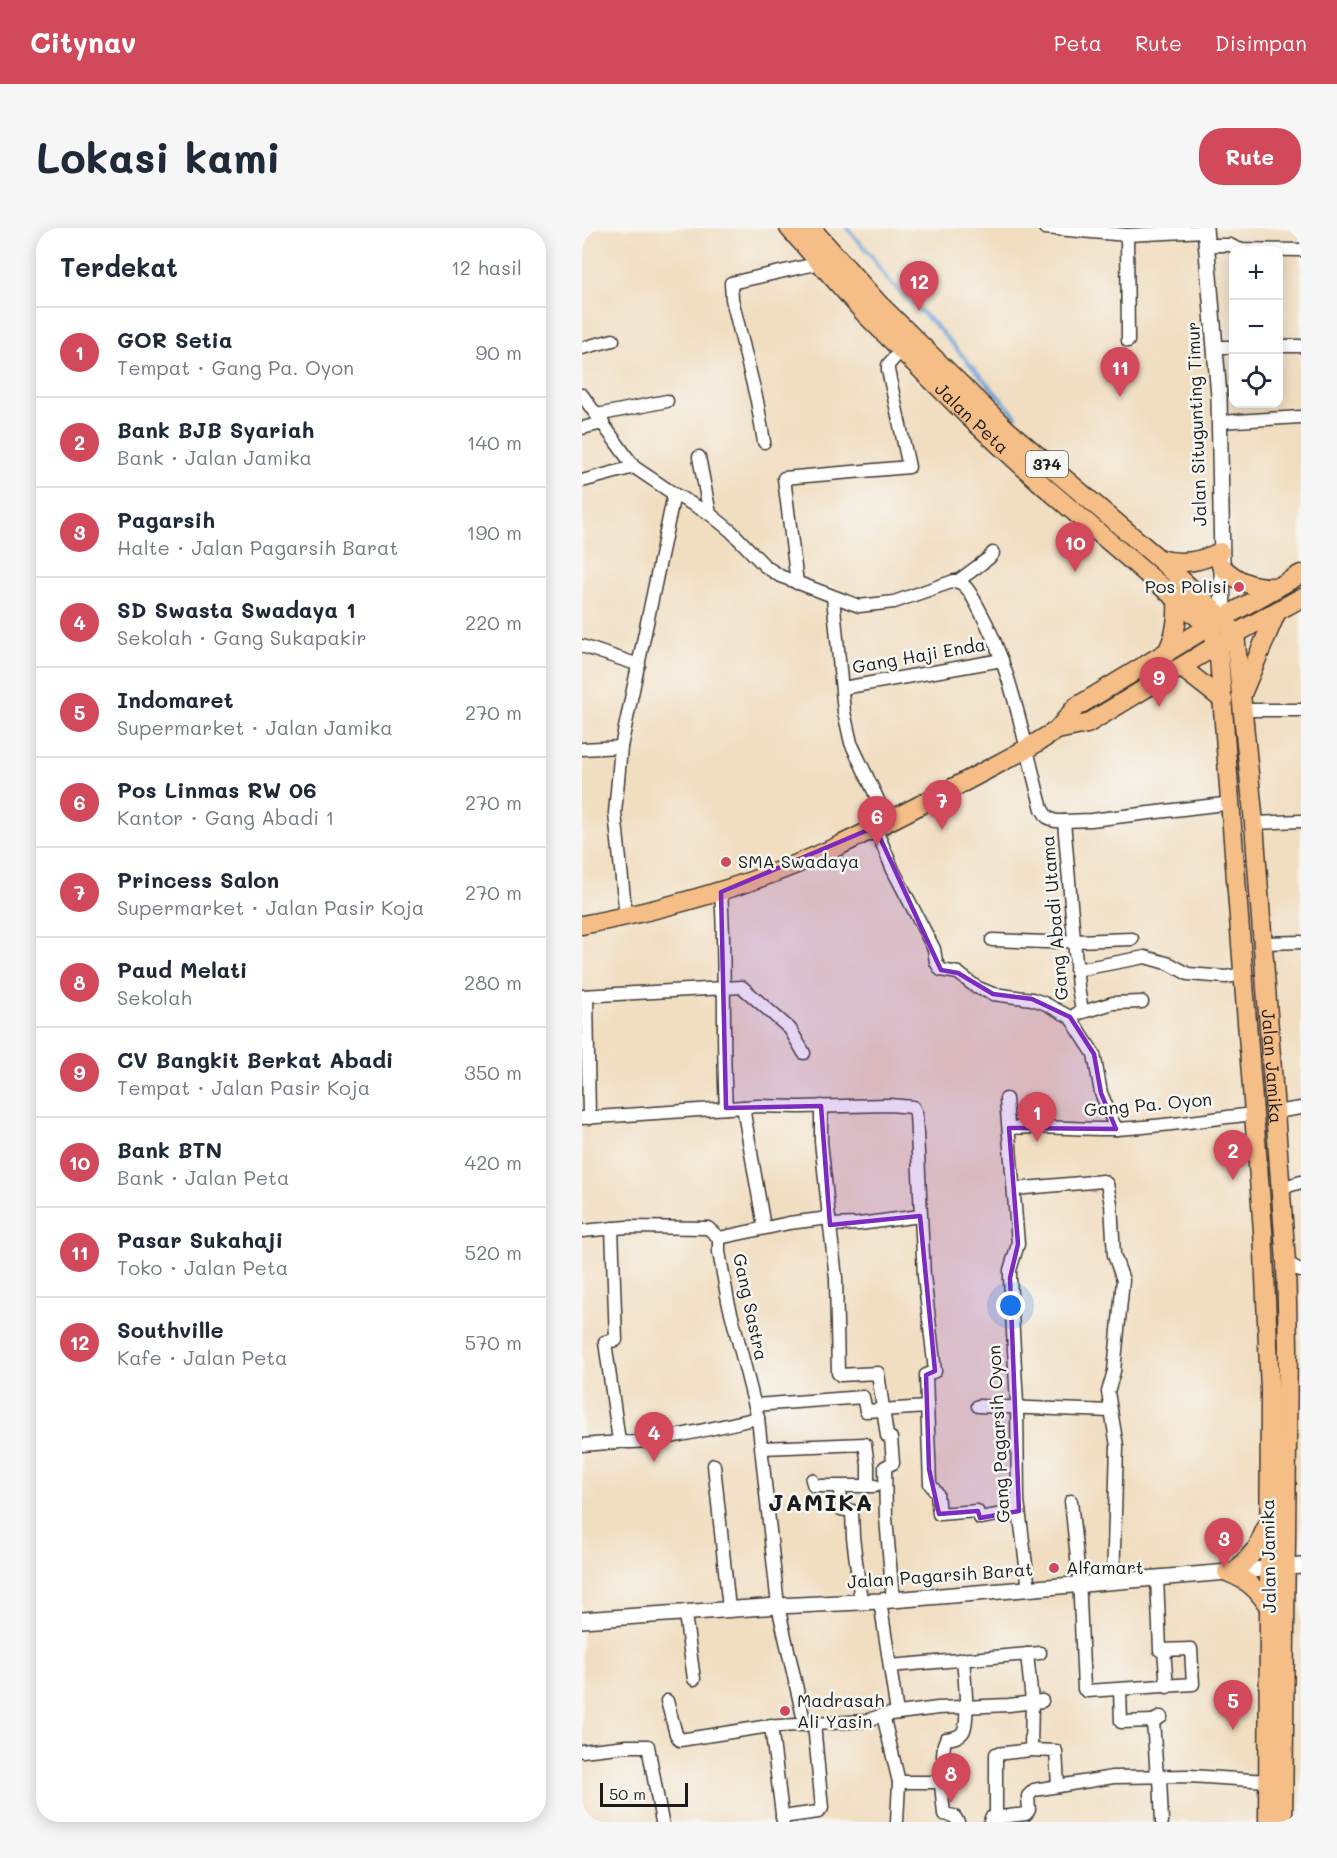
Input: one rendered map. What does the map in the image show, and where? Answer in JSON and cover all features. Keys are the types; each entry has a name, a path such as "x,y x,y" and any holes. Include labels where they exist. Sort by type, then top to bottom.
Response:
{"main road":[{"name":"Jalan Peta","path":"789,228 820,263 1005,428 1159,559 1216,622 1218,644"},
{"name":"Jalan Peta","path":"811,228 901,350 969,417 1044,486 1177,598 1235,634"},
{"path":"1159,559 1174,563 1221,559 1232,577 1246,584 1262,588 1278,587"},
{"path":"582,925 626,917 721,891 832,849 1028,748 1057,730 1076,707 1216,622 1301,574"},
{"path":"1166,654 1174,638 1178,618 1177,598"},
{"path":"1057,730 1087,724 1235,634 1300,599"},
{"path":"1242,703 1277,611"},
{"name":"Jalan Jamika","path":"1235,634 1254,823 1281,1188 1293,1266 1277,1519"},
{"name":"Jalan Jamika","path":"1218,644 1263,1231 1277,1519 1289,1569 1278,1605 1268,1781 1268,1822"},
{"path":"1182,668 1223,700"},
{"path":"1289,1569 1293,1584 1278,1605 1231,1572 1257,1548 1264,1534 1277,1519 1301,1553"},
{"name":"Jalan Jamika","path":"1278,1605 1283,1822"}],"street":[{"path":"1045,228 1127,235 1206,235 1238,249 1301,250"},
{"path":"1127,235 1128,340"},
{"name":"Jalan Situgunting Timur","path":"1206,235 1220,422 1222,510 1216,622"},
{"path":"764,442 757,401 732,299 731,283 820,263"},
{"path":"582,348 613,340"},
{"path":"1283,346 1301,346"},
{"path":"1215,347 1229,347"},
{"path":"797,583 785,478 909,467 888,370 888,365 901,350"},
{"path":"582,395 634,467 674,494 710,514 765,566 780,576 833,597 859,606 894,602 958,581 993,553"},
{"path":"582,428 600,419 667,401"},
{"path":"1220,422 1301,417"},
{"path":"699,457 710,514"},
{"path":"582,481 634,467"},
{"path":"626,917 615,813 621,747 674,494"},
{"path":"958,581 967,589 993,634 1028,748 1042,809 1047,817 1055,821 1113,817 1224,804 1231,801"},
{"path":"833,597 844,712 851,743 882,824 893,870 934,949 936,962 941,970 958,973 976,987 993,994 1032,999 1070,1017 1094,1054 1101,1092 1116,1129"},
{"path":"582,646 639,665"},
{"name":"Gang Haji Enda","path":"843,688 1002,660"},
{"path":"1242,703 1301,710"},
{"path":"582,748 621,747"},
{"name":"Gang Abadi Utama","path":"1064,821 1076,970 1082,1011"},
{"path":"1254,823 1301,821"},
{"path":"721,891 725,988 723,1058 726,1108"},
{"path":"992,940 1026,942 1132,939"},
{"path":"1262,943 1301,942"},
{"path":"1076,970 1145,957 1170,964 1188,974 1226,977 1243,974"},
{"path":"804,1053 790,1029 742,987 584,996 585,1118 743,1107 889,1105 913,1107 916,1113 924,1285 935,1371 926,1375 930,1484 937,1493 939,1514 977,1511 980,1518 1019,1511"},
{"path":"1070,1017 1082,1011 1113,1003 1142,1002"},
{"name":"Gang Pagarsih Oyon","path":"1006,1099 1018,1244 1010,1270 1010,1278 1017,1408 1019,1511 1029,1589"},
{"path":"821,1106 821,1141 836,1278 838,1373 840,1375 879,1373 887,1436 891,1438 893,1463 885,1467 887,1600 890,1666 897,1713"},
{"path":"743,1107 764,1227"},
{"path":"1275,1112 1301,1107"},
{"name":"Gang Pa. Oyon","path":"1009,1128 1042,1126 1081,1130 1116,1129 1253,1114"},
{"path":"1014,1190 1106,1182 1111,1204 1114,1255 1123,1280 1114,1371 1108,1392 1117,1446 1113,1581"},
{"path":"1281,1188 1301,1182"},
{"name":"Gang Sastra","path":"782,1819 818,1812 822,1808 809,1724 778,1606 758,1418 728,1301 719,1252 719,1238 764,1227 830,1222 860,1224 920,1216"},
{"path":"612,1228 616,1340 606,1342 617,1436 620,1442"},
{"path":"582,1231 612,1228 708,1228 719,1238"},
{"path":"755,1405 862,1397 866,1411 927,1407"},
{"path":"978,1406 1111,1411"},
{"path":"582,1444 651,1440 758,1418"},
{"path":"762,1448 865,1444 868,1486"},
{"path":"714,1465 729,1609"},
{"path":"812,1480 814,1486 885,1487"},
{"path":"840,1487 841,1509 853,1512 853,1537 861,1602"},
{"path":"1071,1501 1079,1585 1084,1689 1090,1692 1144,1686 1167,1687 1193,1684 1191,1650 1189,1648 1160,1650 1157,1577"},
{"name":"Jalan Pagarsih Barat","path":"582,1620 861,1602 1157,1577 1289,1569"},
{"path":"685,1614 694,1679"},
{"path":"1164,1650 1167,1687"},
{"path":"890,1666 1033,1654 1037,1701 1031,1750"},
{"path":"943,1756 946,1739 962,1734 965,1730 963,1659"},
{"path":"1120,1689 1121,1722 1157,1719 1158,1777 1162,1822"},
{"path":"667,1701 676,1734 680,1740 771,1726 865,1721 897,1713 1037,1701"},
{"path":"883,1715 899,1782 897,1822"},
{"path":"771,1726 782,1819"},
{"path":"582,1751 648,1746 662,1822"},
{"path":"1058,1786 1056,1751 1031,1750 996,1754 993,1820 1026,1814 1029,1810 1030,1793 1034,1790 1113,1777 1190,1776 1268,1781"},
{"path":"899,1782 937,1782 941,1784 944,1814 954,1816 958,1822"}],"highlighted area":[{"path":"875,827 941,970 958,973 993,994 1032,999 1070,1017 1094,1054 1101,1093 1116,1129 1009,1128 1018,1244 1010,1278 1019,1511 980,1518 978,1511 939,1514 929,1469 926,1375 935,1371 920,1216 830,1225 821,1106 726,1108 721,892"}],"waterway":[{"path":"847,228 870,254 887,279 936,326 1016,416"}],"place":[{"name":"Southville","path":"919,311"},
{"name":"Pasar Sukahaji","path":"1120,397"},
{"name":"Bank BTN","path":"1075,572"},
{"name":"Pos Polisi","path":"1239,587"},
{"name":"CV Bangkit Berkat Abadi","path":"1159,707"},
{"name":"Princess Salon","path":"942,830"},
{"name":"Pos Linmas RW 06","path":"877,846"},
{"name":"SMA Swadaya","path":"726,862"},
{"name":"GOR Setia","path":"1037,1142"},
{"name":"Bank BJB Syariah","path":"1233,1180"},
{"name":"SD Swasta Swadaya 1","path":"654,1462"},
{"name":"Alfamart","path":"1054,1568"},
{"name":"Pagarsih","path":"1224,1568"},
{"name":"Madrasah Ali Yasin","path":"785,1711"},
{"name":"Indomaret","path":"1233,1730"},
{"name":"Paud Melati","path":"951,1803"}],"district":[{"name":"JAMIKA","path":"821,1503"}]}
